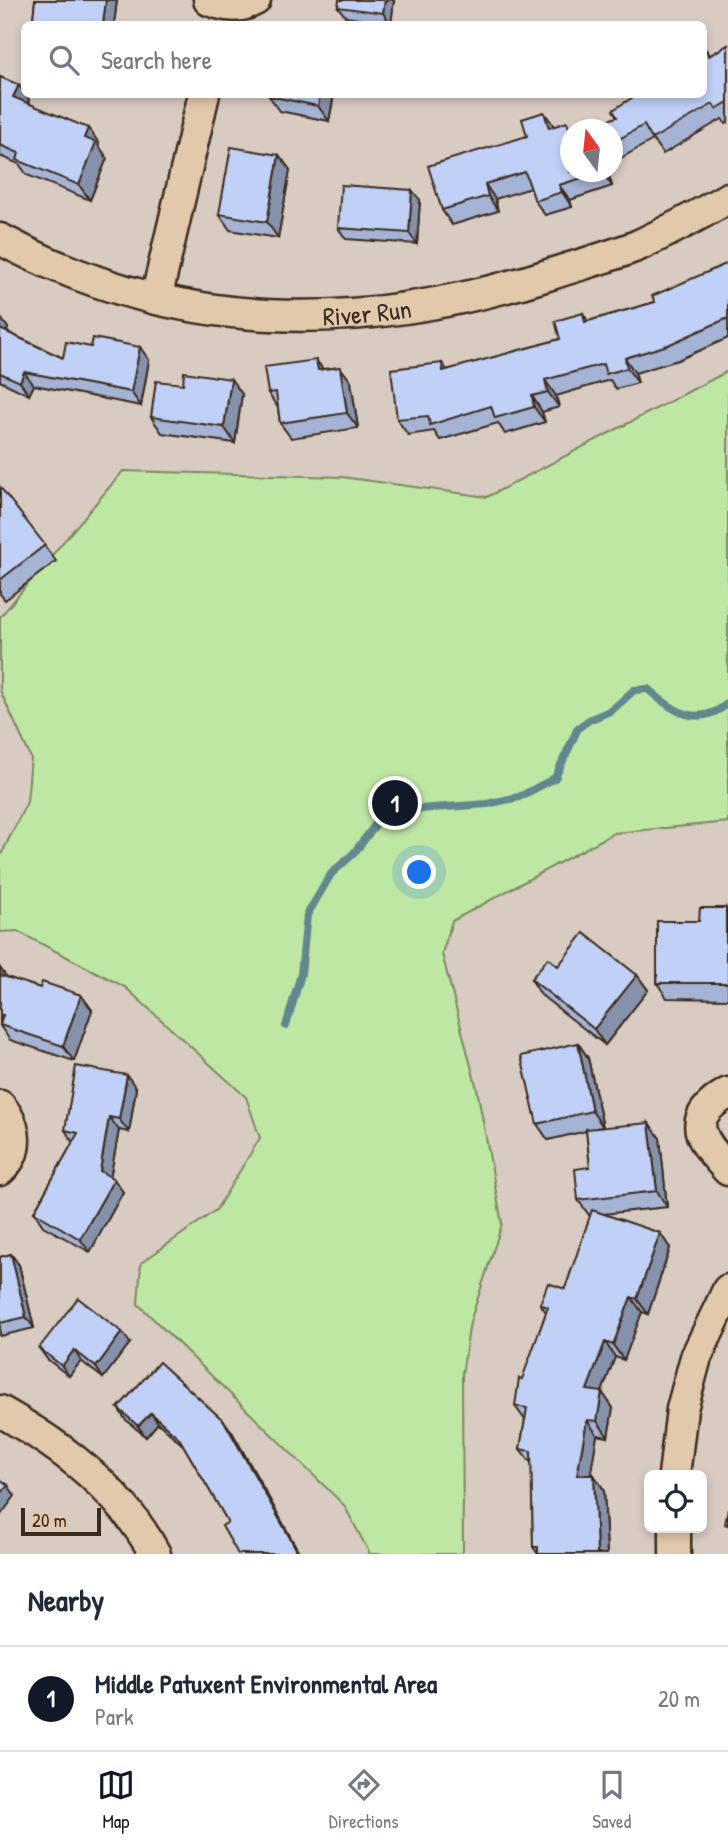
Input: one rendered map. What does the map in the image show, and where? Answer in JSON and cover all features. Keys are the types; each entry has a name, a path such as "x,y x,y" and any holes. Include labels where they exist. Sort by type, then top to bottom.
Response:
{"street":[{"path":"218,10 242,6 254,0"},
{"path":"156,299 203,98"},
{"name":"River Run","path":"0,239 38,260 156,299 260,316 323,317 389,311 452,301 518,284 637,246 728,198"},
{"path":"728,1093 713,1102 701,1115 699,1131 707,1147 728,1170"},
{"path":"0,1106 10,1118 15,1134 13,1150 0,1170"},
{"path":"675,1470 682,1409 696,1357 728,1290"},
{"path":"0,1411 39,1433 80,1463 131,1516 155,1554"},
{"path":"675,1533 675,1554"}],"green space":[{"path":"728,371 728,822 614,833 452,921 442,954 477,1089 502,1224 470,1322 462,1374 463,1550 462,1554 370,1554 344,1505 138,1304 141,1263 216,1210 260,1138 246,1097 125,987 17,931 0,932 0,857 27,802 31,758 0,690 0,617 123,471 342,477 487,497"}],"building":[{"path":"35,0 106,0 103,21 33,19"},
{"path":"339,0 385,0 383,13 338,7"},
{"path":"728,45 728,102 716,109 713,104 652,139 644,125 623,137 623,119 611,119 617,117 613,110 632,98 707,98 707,53 709,56"},
{"path":"0,77 19,85 13,97 88,128 84,138 96,142 79,185 17,160 19,153 0,145"},
{"path":"279,98 319,98 318,106"},
{"path":"544,112 549,128 560,124 560,182 569,182 559,185 562,192 535,201 525,172 485,184 488,196 442,210 428,166 527,136 522,119"},
{"path":"231,147 279,155 267,222 219,214"},
{"path":"341,185 412,190 409,233 338,228"},
{"path":"728,263 728,318 668,345 625,358 627,368 606,374 603,364 545,380 548,392 532,396 534,407 495,418 491,406 430,425 428,416 397,419 391,369 442,363 443,371 560,339 555,321 583,313 585,322 655,302 652,296"},
{"path":"0,329 63,358 66,342 91,347 93,338 140,347 131,392 24,372 20,382 0,373"},
{"path":"316,360 318,370 340,367 347,413 280,423 276,392 268,393 264,367"},
{"path":"184,372 231,379 224,427 151,417 156,381 183,384"},
{"path":"0,487 45,545 0,580"},
{"path":"700,908 726,908 728,983 657,983 657,921 699,921"},
{"path":"584,933 637,975 594,1029 531,979 548,958 558,966"},
{"path":"0,975 40,988 42,982 81,995 63,1046 0,1025 3,1015 0,1015"},
{"path":"578,1043 592,1111 537,1124 521,1056"},
{"path":"76,1066 127,1075 119,1119 109,1117 100,1171 114,1179 80,1239 34,1212 78,1133 65,1130"},
{"path":"649,1123 657,1191 578,1200 575,1169 590,1167 586,1129"},
{"path":"592,1210 660,1233 637,1299 631,1297 613,1345 605,1342 587,1390 602,1392 597,1421 587,1420 577,1475 594,1475 597,1554 538,1554 538,1547 533,1547 531,1451 520,1449 527,1408 515,1406 519,1378 522,1379 548,1307 540,1304 548,1283 565,1289"},
{"path":"11,1254 26,1317 0,1323 0,1257"},
{"path":"78,1298 122,1332 96,1367 74,1350 62,1366 39,1348"},
{"path":"159,1362 224,1421 299,1554 238,1554 222,1526 228,1522 179,1438 151,1413 138,1426 118,1408"},
{"path":"0,1479 8,1485 0,1495"}],"waterway":[{"path":"286,1026 301,974 307,915 331,874 354,853 379,820 405,810 487,804 519,797 555,778 578,728 612,710 634,690 648,689 676,710 696,716 717,711 728,703"}],"place":[{"name":"Middle Patuxent Environmental Area","path":"395,803"}]}
